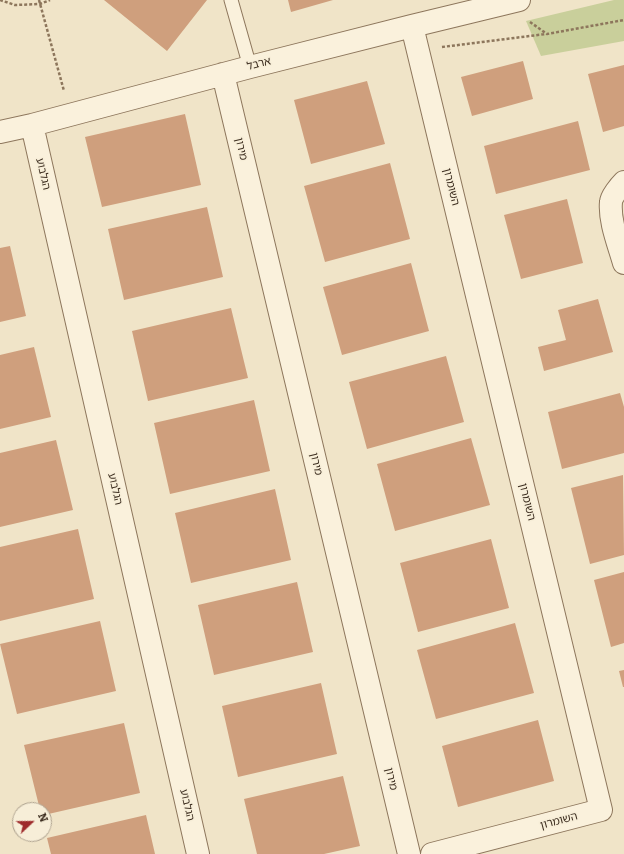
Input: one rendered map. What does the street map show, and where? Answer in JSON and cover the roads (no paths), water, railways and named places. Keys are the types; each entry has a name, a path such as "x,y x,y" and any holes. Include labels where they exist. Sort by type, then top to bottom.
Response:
{"street":[{"name":"ארבל","path":"0,132 71,115 250,67 511,2"},
{"name":"השומרון","path":"412,26 601,810 432,854"},
{"name":"מירון","path":"223,74 409,854"},
{"name":"הגלבוע","path":"32,125 198,854"},
{"path":"624,182 620,185 611,201 611,219 624,263"}],"lane":[{"path":"231,0 250,67"}]}
